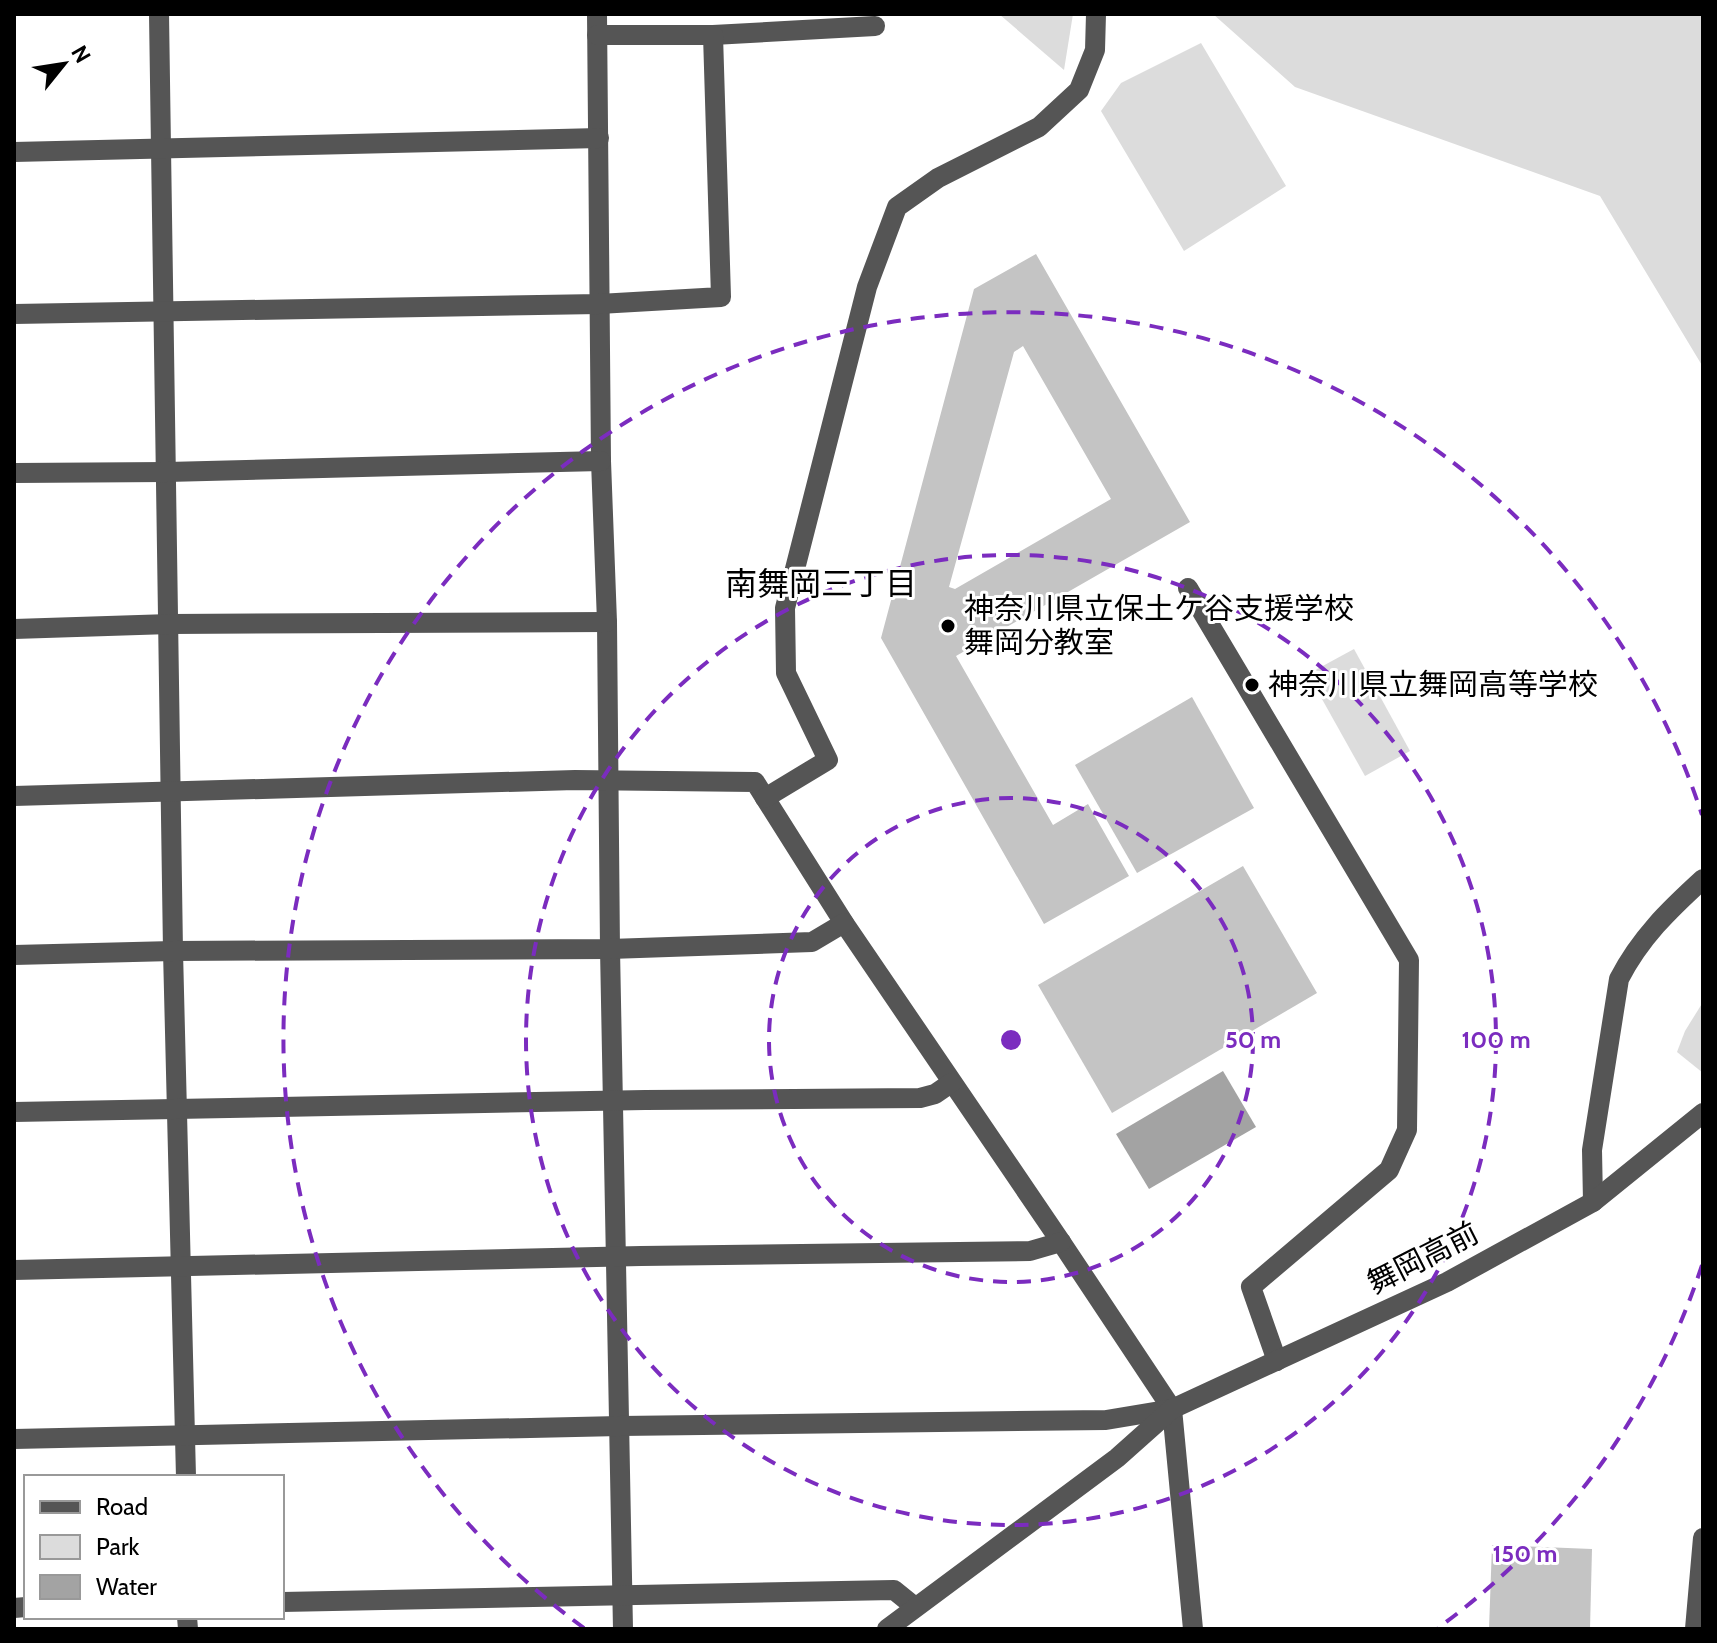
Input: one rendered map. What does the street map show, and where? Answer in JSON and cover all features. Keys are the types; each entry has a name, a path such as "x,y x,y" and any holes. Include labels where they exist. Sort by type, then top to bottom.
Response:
{"street":[{"path":"159,14 173,951 186,1475"},
{"path":"597,14 601,461 607,622 612,1101 623,1629"},
{"path":"765,798 828,760 786,673 785,608 867,287 897,207 938,178 1039,127 1079,90 1095,50 1096,14"},
{"path":"597,35 716,28 875,26"},
{"path":"14,314 599,304 721,297 716,28"},
{"path":"14,152 599,138"},
{"path":"14,473 601,461"},
{"path":"1188,588 1409,960 1407,1130 1389,1170 1251,1287 1277,1361"},
{"path":"14,629 170,624 607,622"},
{"path":"14,796 609,780 755,782 844,923 1172,1409 1193,1629"},
{"path":"1593,1202 1592,1150 1619,979 1632,954 1660,918 1703,879"},
{"path":"14,955 610,949 812,942 844,923"},
{"path":"14,1112 920,1098 935,1094 951,1083"},
{"name":"舞岡高前","path":"1172,1409 1447,1282 1593,1202 1703,1113"},
{"path":"14,1270 1030,1251 1061,1242"},
{"path":"14,1439 620,1426 1106,1420 1172,1409"},
{"path":"887,1629 1117,1458 1172,1409"},
{"path":"1695,1629 1703,1538"},
{"path":"284,1602 894,1590 915,1607"}],"green space":[{"path":"999,14 1073,14 1064,70"},
{"path":"1213,14 1703,14 1703,367 1600,196 1295,87"},
{"path":"1201,43 1286,186 1184,251 1101,111 1121,83"},
{"path":"1354,649 1410,751 1365,776 1308,674"},
{"path":"1703,1002 1703,1073 1677,1052 1685,1031"}],"water":[{"path":"1223,1071 1256,1127 1149,1189 1116,1134"}],"building":[{"path":"1036,254 1190,522 956,656 1053,825 1088,804 1129,876 1044,924 881,638 974,289","holes":["1023,346 1111,499 955,589 949,587 1014,352"]},
{"path":"1192,697 1254,808 1137,873 1075,765"},
{"path":"1243,866 1317,993 1112,1113 1038,985"},
{"path":"1492,1545 1592,1549 1590,1629 1489,1629"}],"place":[{"name":"神奈川県立保土ケ谷支援学校 舞岡分教室","path":"948,626"},
{"name":"神奈川県立舞岡高等学校","path":"1252,685"}],"district":[{"name":"南舞岡三丁目","path":"821,584"}]}
